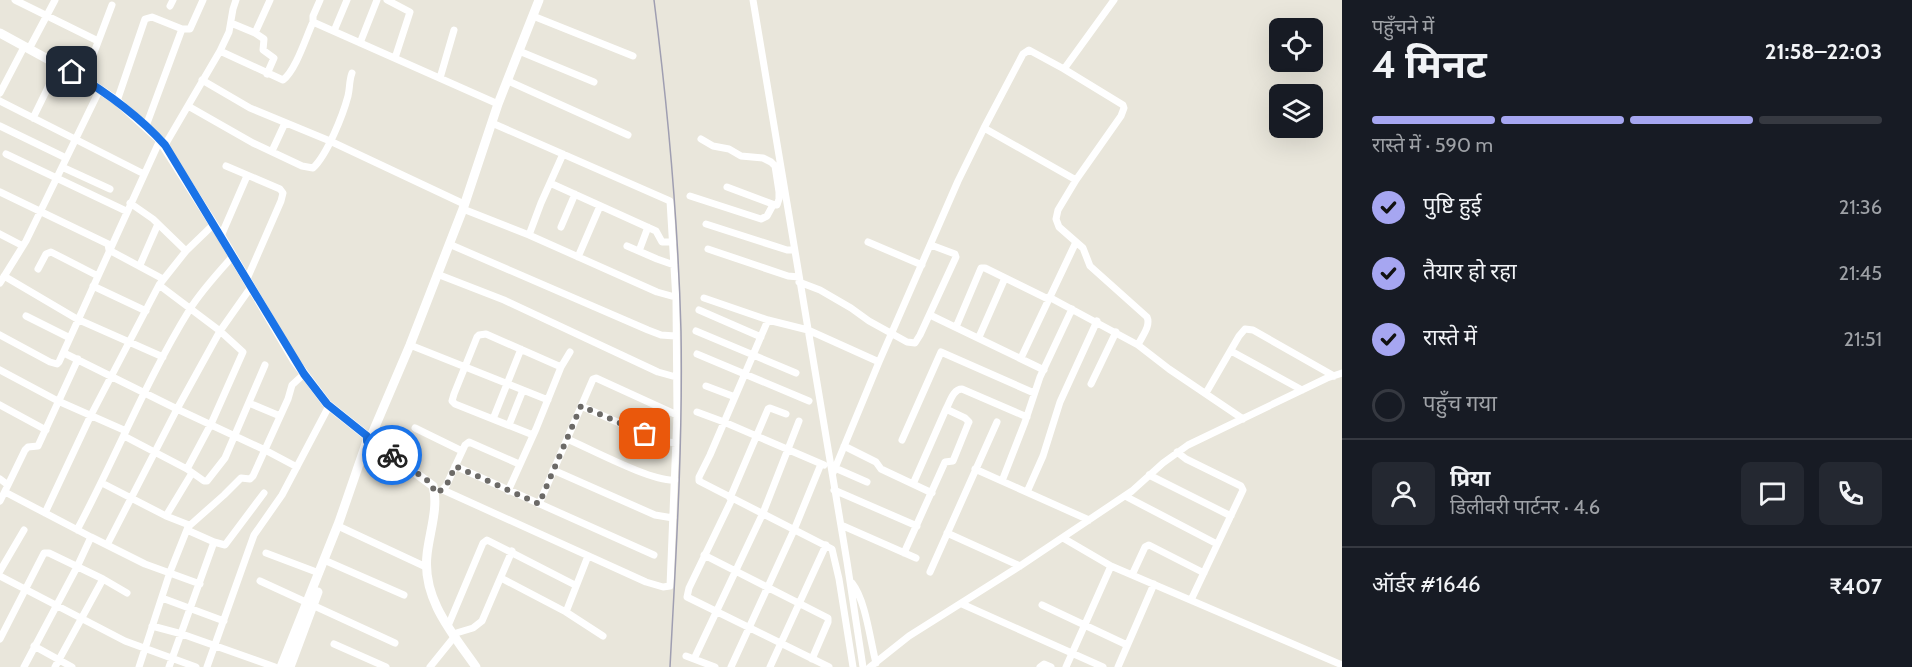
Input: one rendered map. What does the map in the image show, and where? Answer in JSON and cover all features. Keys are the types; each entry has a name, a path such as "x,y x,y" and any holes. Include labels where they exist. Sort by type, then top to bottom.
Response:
{"street":[{"path":"15,0 98,41"},
{"path":"0,93 55,0"},
{"path":"117,101 145,19 152,17 182,29 190,29 203,0"},
{"path":"0,335 54,364 59,362 144,174 220,51 229,32 236,0"},
{"path":"255,33 270,0"},
{"path":"220,51 283,80 288,76 313,22 320,0"},
{"path":"334,31 347,0"},
{"path":"360,43 376,0"},
{"path":"387,0 408,9 410,13 395,58"},
{"path":"290,667 310,605 355,495 370,439 449,244 498,104 539,0"},
{"path":"753,0 781,205"},
{"path":"1064,69 1113,0"},
{"path":"84,79 112,5"},
{"path":"533,16 633,56"},
{"path":"313,22 498,104"},
{"path":"231,23 264,39 263,50 274,58 267,74"},
{"path":"146,126 182,29"},
{"path":"440,78 453,30"},
{"path":"0,33 100,89 146,126 162,143 214,224 304,374 329,406 439,491 646,582 669,587 677,415 674,265 669,200 492,123"},
{"path":"519,51 594,82"},
{"path":"731,667 794,530 828,467 844,446 973,147 1027,51 1033,51 1123,105 1124,108 1104,142 1076,180 1056,217 1057,224 1085,251 1090,266 1147,317 1148,327 1138,345"},
{"path":"33,118 59,65"},
{"path":"188,106 253,142 302,166 313,168 331,141 349,93 352,73"},
{"path":"202,80 238,102 331,141 463,207 657,292 675,297"},
{"path":"508,81 628,135"},
{"path":"0,284 41,212 100,89"},
{"path":"0,101 144,174"},
{"path":"273,151 285,123"},
{"path":"0,126 66,158"},
{"path":"984,128 1076,180"},
{"path":"701,139 741,156 763,158 775,166 797,278 828,467 841,525 863,667"},
{"path":"6,154 57,178 128,207 140,209 186,251"},
{"path":"529,235 563,154"},
{"path":"107,545 177,409 249,283 283,195 281,190 226,166"},
{"path":"62,167 110,189"},
{"path":"221,236 248,176"},
{"path":"550,183 648,227 658,233 662,242 673,242"},
{"path":"727,188 781,205"},
{"path":"0,192 108,244 109,250"},
{"path":"561,226 575,194"},
{"path":"690,196 761,219 781,205"},
{"path":"578,257 600,206"},
{"path":"140,265 158,224"},
{"path":"45,513 111,375 161,282 186,251 214,224"},
{"path":"706,224 791,250"},
{"path":"639,251 648,227"},
{"path":"0,234 22,246"},
{"path":"868,242 922,265"},
{"path":"1020,358 1076,242"},
{"path":"449,244 648,330 661,335 675,336"},
{"path":"708,249 797,278 851,308 863,318 907,342 915,343 956,257 955,254 931,245"},
{"path":"627,246 674,265"},
{"path":"109,250 140,265 243,353 190,471 166,516"},
{"path":"38,269 46,254 51,252 98,276"},
{"path":"77,530 163,357 191,308 233,256"},
{"path":"956,327 981,268 1097,321 1138,345 1243,419"},
{"path":"437,274 504,300 658,372 676,376"},
{"path":"4,276 77,320 163,357"},
{"path":"979,337 1005,278"},
{"path":"93,286 146,311"},
{"path":"704,298 805,330 879,362"},
{"path":"1002,481 1034,393 1072,309"},
{"path":"699,310 761,337"},
{"path":"930,315 1044,370"},
{"path":"26,316 70,338"},
{"path":"768,320 699,479 700,483 764,513 826,545 834,552 854,667"},
{"path":"1027,492 1043,456 1064,391 1097,321"},
{"path":"1206,393 1242,331 1248,328 1334,376"},
{"path":"696,331 796,373"},
{"path":"1091,384 1116,332"},
{"path":"533,435 453,403 452,398 465,366 477,337 486,334 561,367"},
{"path":"410,345 548,400"},
{"path":"493,419 520,349"},
{"path":"1231,351 1302,390"},
{"path":"508,491 561,367 570,352"},
{"path":"902,440 940,352 1034,393"},
{"path":"64,353 297,467"},
{"path":"697,354 809,401"},
{"path":"0,501 25,450 28,447 38,446 78,359"},
{"path":"0,370 58,401 92,415 207,481 225,458 265,365"},
{"path":"850,581 858,591 863,604 873,665 909,636 962,604 1125,496 1188,445 1342,373"},
{"path":"138,667 170,572 188,527 241,478 251,479 292,385 304,374"},
{"path":"539,504 591,382 596,378 677,415"},
{"path":"706,386 735,397"},
{"path":"914,484 946,409 955,392 960,388 1027,417"},
{"path":"509,425 523,390"},
{"path":"249,403 280,416"},
{"path":"0,405 46,430"},
{"path":"207,667 254,535 282,495 329,406"},
{"path":"581,406 660,441 676,443"},
{"path":"786,414 768,409 687,596 829,667"},
{"path":"904,553 945,462 953,461 968,424 965,418 946,409"},
{"path":"697,412 867,482"},
{"path":"694,659 764,513 799,421"},
{"path":"930,572 997,423"},
{"path":"415,428 462,451"},
{"path":"567,439 644,473 665,480 675,480"},
{"path":"477,667 442,618 432,593 426,567 439,491 465,445 470,442 519,464"},
{"path":"844,446 878,463 881,469 932,493"},
{"path":"1177,452 1186,459 1241,486 1242,493 1191,600"},
{"path":"455,466 654,555"},
{"path":"975,469 1089,520"},
{"path":"553,470 655,515 673,518"},
{"path":"1149,475 1231,516"},
{"path":"0,479 6,488 77,530 145,564 200,584"},
{"path":"102,483 214,542 225,545 264,493"},
{"path":"834,490 917,526"},
{"path":"1125,496 1217,544"},
{"path":"841,525 916,558"},
{"path":"340,527 426,567"},
{"path":"0,571 24,530"},
{"path":"947,533 1020,566"},
{"path":"24,667 91,537"},
{"path":"1063,538 1111,566 1342,665"},
{"path":"430,667 452,632 484,541 489,540 512,551 575,585"},
{"path":"169,667 214,542"},
{"path":"770,667 826,545"},
{"path":"1132,575 1145,547 1149,545 1204,573"},
{"path":"452,632 473,628 482,621 512,551"},
{"path":"0,639 44,553 103,579 127,593"},
{"path":"266,553 319,573"},
{"path":"704,555 828,619 812,659"},
{"path":"566,612 588,556"},
{"path":"310,605 319,573 327,561"},
{"path":"327,561 404,595"},
{"path":"1066,667 1111,566"},
{"path":"0,576 125,641 196,667"},
{"path":"501,578 566,612 603,636"},
{"path":"57,664 103,579"},
{"path":"260,581 395,643"},
{"path":"1118,667 1154,584"},
{"path":"162,598 224,621"},
{"path":"962,604 1103,667"},
{"path":"1042,605 1127,645"},
{"path":"281,667 304,621"},
{"path":"152,626 182,634 274,667"},
{"path":"334,644 381,666"},
{"path":"34,646 57,664 72,667"},
{"path":"686,656 715,667"},
{"path":"1040,667 1044,664 1051,667"}],"railway":[{"path":"654,0 672,165 681,331 680,457 670,667"}],"way so far":[{"path":"392,455 431,483 435,493 446,486 455,466 539,504 581,406 645,434"}],"route":[{"path":"72,72 117,101 165,145 304,374 327,404 367,436 367,441 374,442 392,455"}]}
